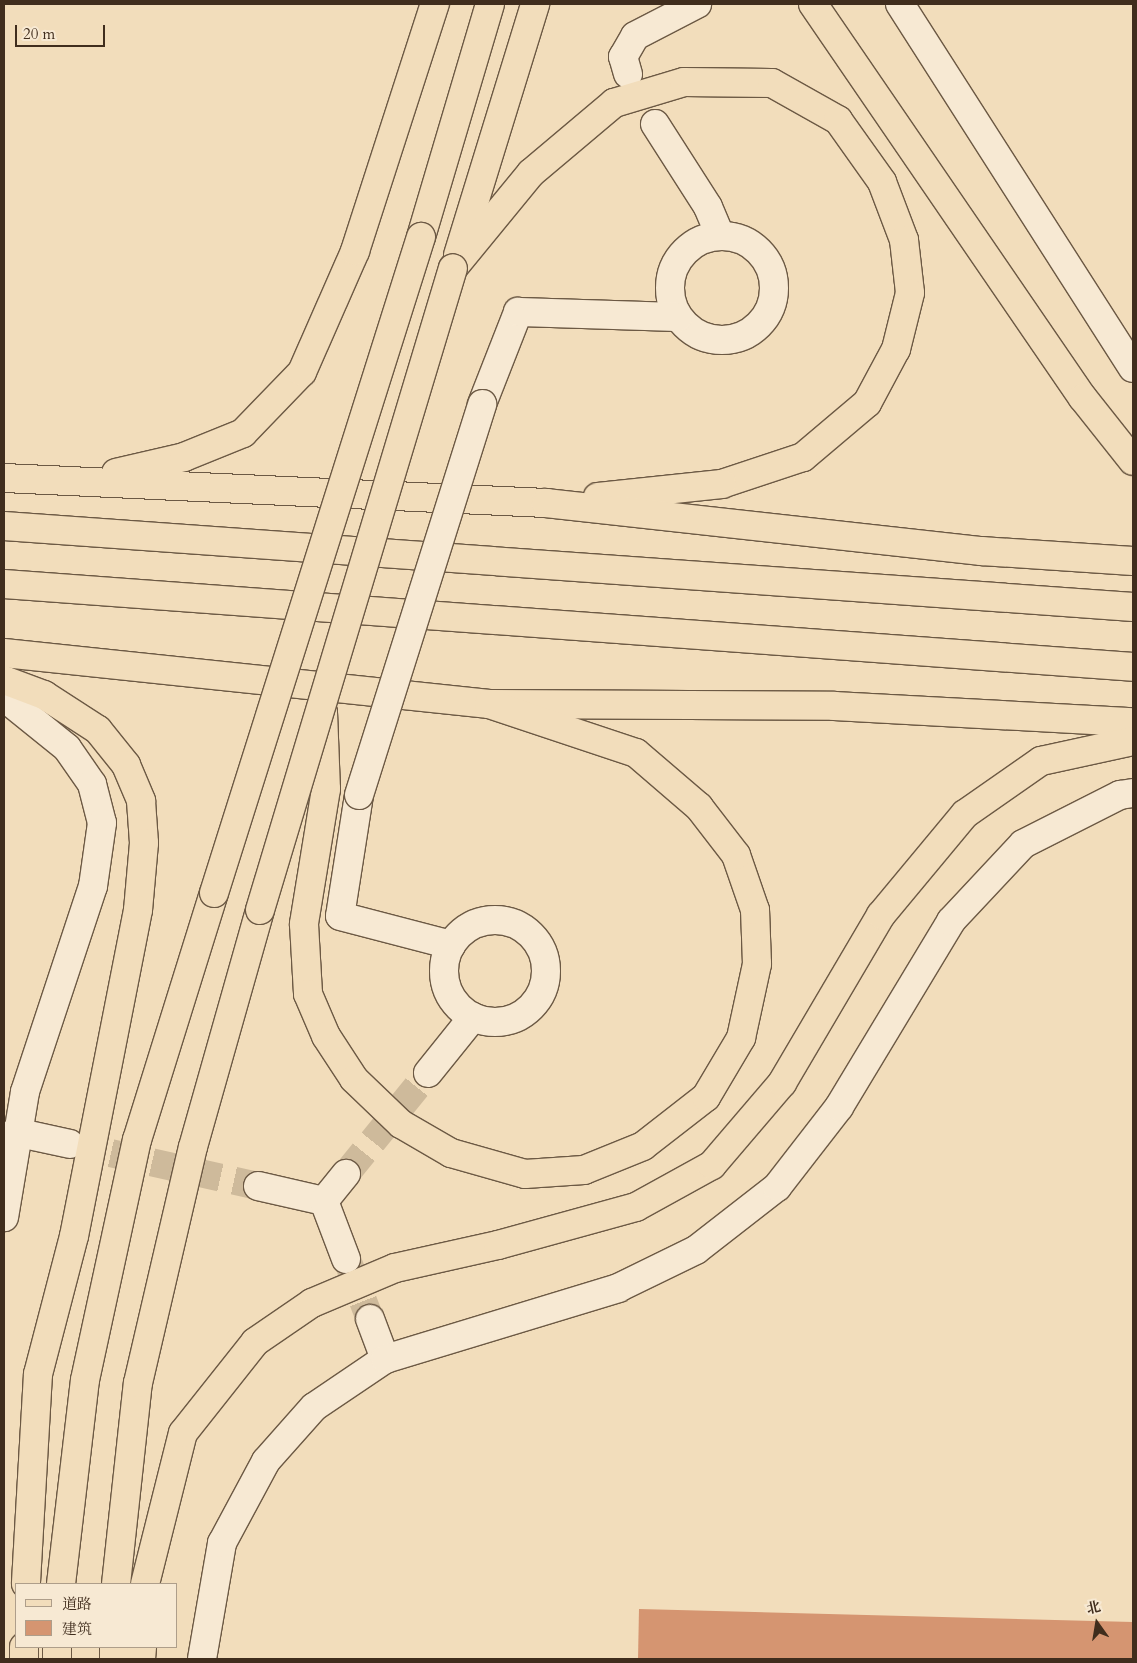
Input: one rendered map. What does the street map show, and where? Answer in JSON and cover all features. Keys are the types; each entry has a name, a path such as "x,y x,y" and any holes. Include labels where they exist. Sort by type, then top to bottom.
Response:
{"main road":[{"path":"79,482 184,457 243,434 302,372 356,251 435,4"},
{"path":"60,1583 85,1380 137,1140 421,237 490,4"},
{"path":"116,1583 138,1383 193,1147 260,910 323,712 454,268 535,4"},
{"path":"813,4 1083,398 1133,461"},
{"path":"454,268 531,172 614,103 684,82 772,83 838,120 882,182 904,240 910,293 896,349 867,403 804,457 722,484 546,503"},
{"path":"4,478 546,503 980,552 1133,561"},
{"path":"4,526 1133,607"},
{"path":"4,584 1133,667"},
{"path":"4,653 489,704 834,706 1133,722"},
{"path":"4,680 44,695 98,730 126,765 141,801 144,843 138,910 74,1236 38,1374 26,1583"},
{"path":"323,712 326,788 304,924 308,994 326,1036 354,1079 401,1124 451,1153 525,1174 584,1170 643,1146 706,1097 741,1038 757,964 755,910 736,855 699,807 636,753 489,704"},
{"path":"145,1583 183,1433 255,1342 312,1303 395,1268 498,1245 636,1207 712,1165 782,1082 881,915 965,814 1041,761 1133,741"}],"street":[{"path":"628,74 623,57 635,36 697,4"},
{"path":"900,4 1133,368"},
{"path":"655,124 708,207 720,236"},
{"path":"451,945 340,916 359,795 482,404 518,312 678,317 706,338 724,340 742,337 769,312 774,295 766,260 738,238 720,236 690,246 675,264 669,287 678,317"},
{"path":"4,696 68,748 92,784 102,823 93,886 15,1132 4,1217"},
{"path":"202,1659 222,1542 266,1461 314,1407 386,1360 618,1288 696,1250 777,1187 838,1107 951,921 1023,844 1120,795 1133,792"},
{"path":"510,921 525,928 545,956 544,989 522,1015 489,1022 473,1017 449,994 444,978 451,945 476,923 510,921"},
{"path":"428,1073 473,1017"},
{"path":"15,1132 70,1144"},
{"path":"324,1201 346,1174"},
{"path":"258,1186 324,1201"},
{"path":"324,1201 346,1259"},
{"path":"370,1319 386,1360"}],"building":[{"path":"639,1609 1133,1622 1133,1659 638,1659"}],"tunnel":[{"path":"346,1174 428,1073"},
{"path":"70,1144 258,1186"},
{"path":"348,1262 370,1319"}]}
